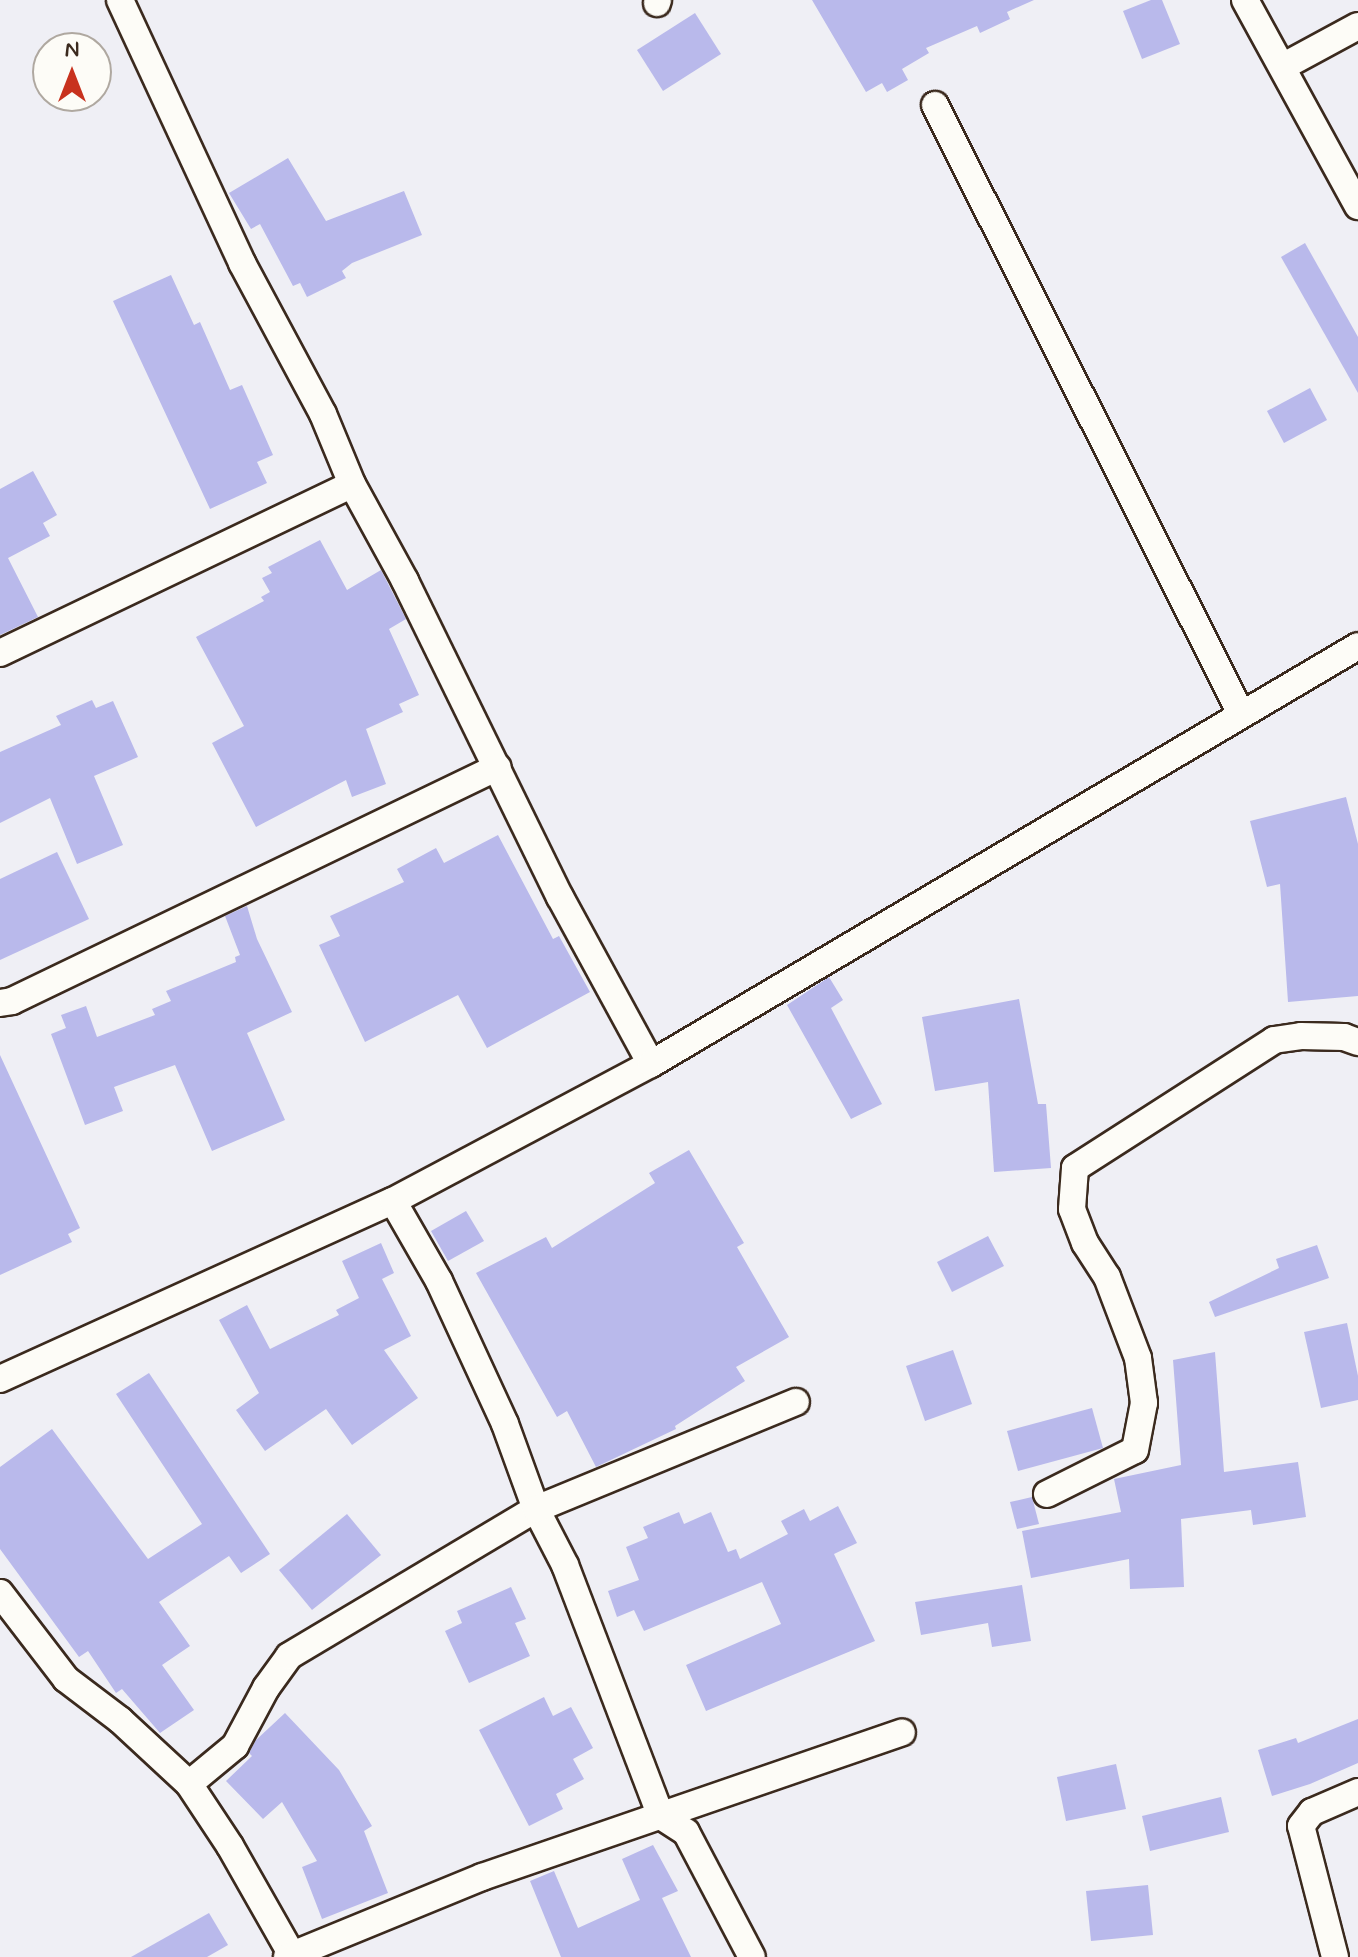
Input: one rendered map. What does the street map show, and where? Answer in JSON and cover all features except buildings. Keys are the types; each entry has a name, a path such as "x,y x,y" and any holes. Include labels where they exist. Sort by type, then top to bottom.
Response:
{"street":[{"path":"120,0 242,263 323,414 352,484 498,767 560,897 651,1064"},
{"path":"1245,0 1284,66 1301,104 1358,206"},
{"path":"1284,66 1358,26"},
{"path":"935,105 1241,714"},
{"path":"0,653 352,484"},
{"path":"0,1379 393,1201 651,1064 1358,646"},
{"path":"0,1003 12,1001 498,767"},
{"path":"1047,1494 1135,1450 1144,1403 1138,1358 1107,1277 1085,1243 1072,1209 1075,1168 1274,1040 1301,1036 1344,1037 1358,1042"},
{"path":"393,1201 439,1281 505,1424 536,1509 565,1565 661,1816 686,1832 752,1957"},
{"path":"189,1784 235,1746 266,1688 289,1656 536,1509 796,1402"},
{"path":"0,1593 66,1679 120,1720 189,1784 230,1846 291,1956 482,1877 902,1732"},
{"path":"1335,1957 1301,1826 1312,1812 1358,1792"}]}
